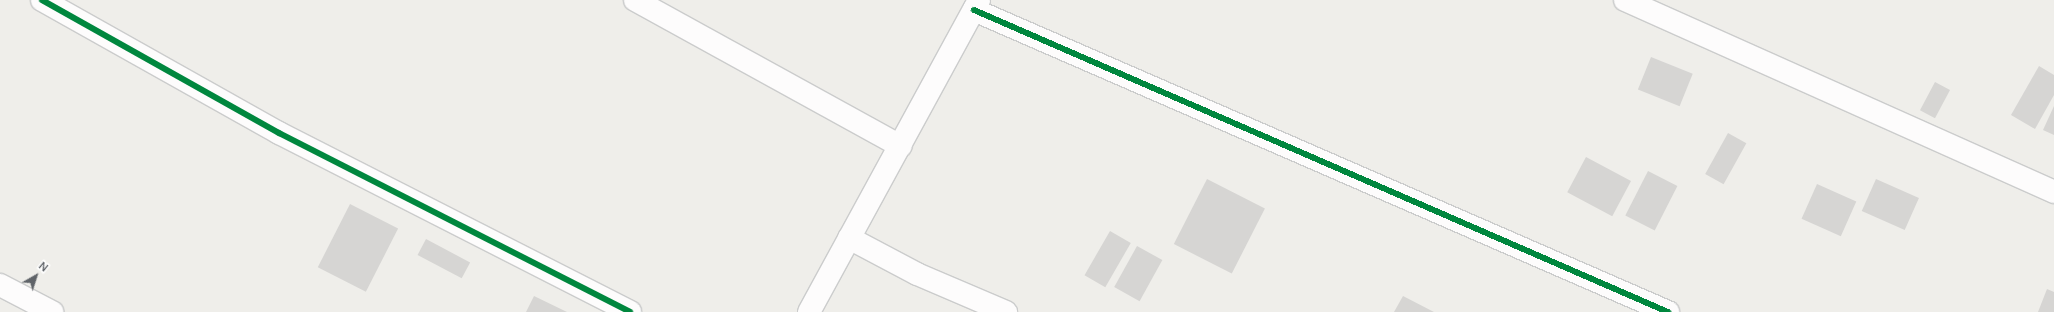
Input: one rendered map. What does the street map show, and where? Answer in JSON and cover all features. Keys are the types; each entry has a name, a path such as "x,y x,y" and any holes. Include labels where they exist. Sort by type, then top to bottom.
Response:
{"street":[{"path":"42,0 279,133 630,312"},
{"path":"635,0 901,146"},
{"path":"1625,0 2054,192"},
{"path":"809,312 901,146 976,5 1668,312"},
{"path":"849,238 917,274 1006,312"},
{"path":"0,285 52,312"}],"building":[{"path":"1651,57 1693,74 1680,106 1638,89"},
{"path":"2039,66 2054,75 2054,95 2035,129 2011,115"},
{"path":"1935,82 1950,90 1935,118 1920,110"},
{"path":"2054,106 2054,135 2043,130"},
{"path":"1728,133 1746,143 1724,184 1705,174"},
{"path":"1586,157 1631,181 1612,216 1567,192"},
{"path":"1648,171 1677,186 1655,231 1625,216"},
{"path":"1207,179 1265,209 1232,274 1174,244"},
{"path":"1876,179 1919,198 1905,230 1862,211"},
{"path":"1817,184 1856,201 1841,236 1802,219"},
{"path":"350,204 398,229 366,292 318,267"},
{"path":"1110,231 1131,243 1105,287 1084,275"},
{"path":"426,239 470,262 462,278 418,255"},
{"path":"1137,246 1162,260 1140,301 1114,287"},
{"path":"2047,289 2054,292 2054,312 2038,312"},
{"path":"534,296 567,312 526,312"},
{"path":"1403,296 1434,312 1394,312"}],"cycle path":[{"path":"42,0 279,133 630,312"},
{"path":"974,10 1668,312"}]}
